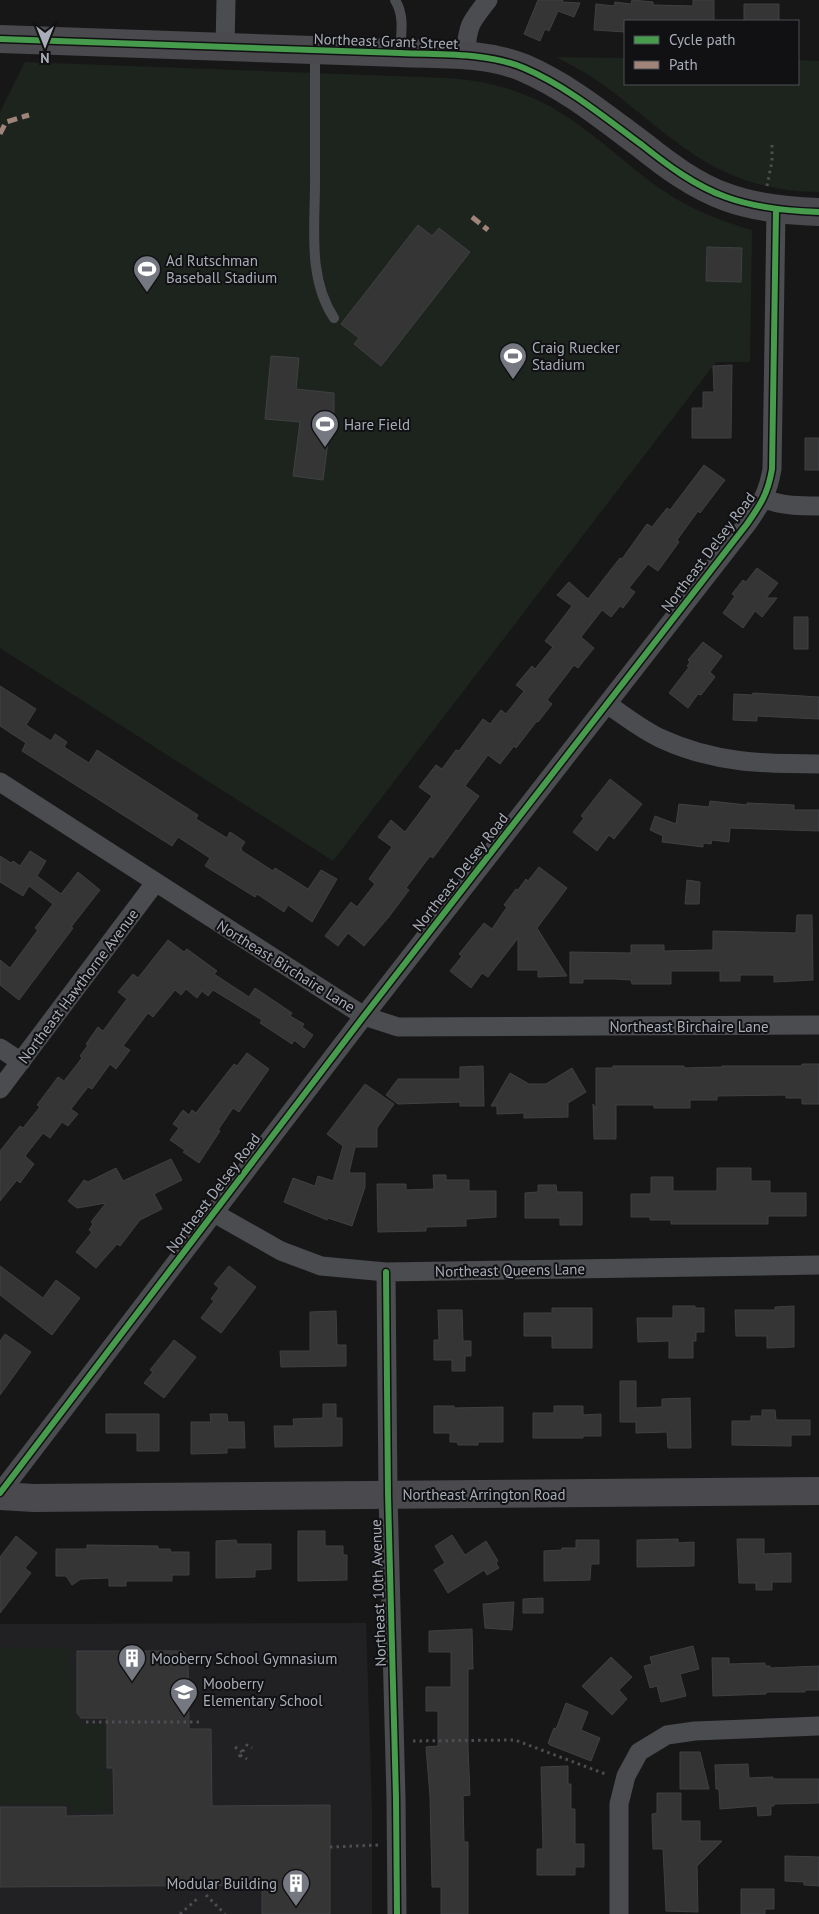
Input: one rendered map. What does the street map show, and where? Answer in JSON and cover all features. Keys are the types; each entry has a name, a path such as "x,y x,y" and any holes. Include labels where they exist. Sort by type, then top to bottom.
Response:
{"street":[{"path":"224,47 226,0"},
{"path":"465,56 468,29 471,22 488,0"},
{"name":"Northeast Grant Street","path":"0,39 400,53 465,56 495,60 522,68 552,82 583,101 670,167 697,184 725,197 771,200 819,212"},
{"name":"Northeast Delsey Road","path":"0,1494 364,1016 765,499 770,485 772,469 771,200"},
{"path":"765,499 791,506 819,506"},
{"path":"607,704 642,728 661,738 711,756 739,762 819,764"},
{"name":"Northeast Birchaire Lane","path":"0,782 364,1016 398,1027 819,1025"},
{"name":"Northeast Hawthorne Avenue","path":"0,1088 155,883"},
{"path":"0,1048 21,1062"},
{"name":"Northeast Queens Lane","path":"214,1213 281,1251 320,1266 386,1272 819,1265"},
{"name":"Northeast 10th Avenue","path":"386,1272 388,1495 396,1790 397,1914"},
{"name":"Northeast Arrington Road","path":"0,1494 44,1498 819,1491"},
{"path":"619,1914 619,1804 626,1776 639,1752 667,1735 819,1726"}],"lane":[{"path":"395,0 399,6 402,19 400,53"},
{"path":"314,50 314,234 316,271 325,304 334,318"}],"path":[{"path":"771,200 772,143"},
{"path":"86,1722 202,1722"},
{"path":"413,1742 515,1740 614,1777"},
{"path":"240,1754 247,1745 252,1748"},
{"path":"235,1747 247,1760"},
{"path":"330,1847 382,1845"},
{"path":"206,1895 225,1914"},
{"path":"180,1914 197,1899"}],"shaded area":[{"path":"556,57 624,58 624,85 799,85 799,60 819,61 819,192 775,188 746,180 719,169 680,145 618,96"},
{"name":"Hare Field","path":"25,62 447,78 492,84 524,94 553,108 586,130 665,192 696,210 752,230 750,362 716,362 333,861 0,648 0,112"},
{"name":"Mooberry Elementary School","path":"366,1623 372,1808 372,1914 0,1914 0,1624"},
{"path":"0,1647 70,1648 72,1715 81,1724 103,1725 104,1771 110,1771 110,1812 70,1812 70,1805 0,1804"}],"building":[{"path":"538,0 563,0 562,2 580,3 574,17 558,11 549,31 545,29 540,41 524,34"},
{"path":"632,0 653,2 653,5 693,6 693,0 714,0 714,20 624,20 624,32 594,30 596,4 614,6 615,2 631,4"},
{"path":"744,4 779,4 779,20 744,20"},
{"path":"418,225 432,236 439,228 470,252 381,366 354,344 359,338 341,324"},
{"path":"707,247 742,248 741,282 706,281"},
{"path":"271,356 299,358 296,389 334,393 334,420 331,419 323,480 293,476 300,422 265,419"},
{"path":"732,365 731,438 692,438 692,408 703,408 703,392 714,392 713,366"},
{"path":"805,438 819,438 819,470 805,470"},
{"path":"704,465 725,480 700,513 698,511 658,571 648,564 629,588 635,592 623,608 620,606 611,617 602,610 581,637 594,648 578,668 574,665 547,700 552,704 516,748 514,746 500,764 488,755 465,786 479,796 433,858 430,856 406,888 409,890 388,918 364,946 348,933 338,946 325,936 351,902 357,907 375,884 369,879 392,847 378,837 391,820 405,832 432,796 419,787 436,765 442,769 456,750 459,751 483,719 490,724 501,710 506,714 524,691 516,685 532,666 535,669 553,647 545,641 572,606 557,595 569,582 588,599 620,558 622,559 647,524 652,527 667,508 670,510"},
{"path":"757,568 778,583 766,598 777,598 762,617 755,611 743,628 723,613 735,596 732,594 743,580 746,582"},
{"path":"794,617 808,617 808,649 794,649"},
{"path":"703,642 722,656 710,672 715,677 701,695 698,694 688,708 669,693 689,667 687,666 690,662 688,660"},
{"path":"0,686 36,709 26,725 51,741 55,734 67,742 64,747 89,763 97,750 198,815 196,819 227,838 230,832 245,842 241,848 242,851 273,871 275,868 308,889 321,870 337,879 312,922 288,905 284,912 257,894 255,897 205,866 210,858 178,837 172,846 22,751 26,743 0,726"},
{"path":"753,693 819,697 819,719 757,716 757,721 733,720 734,694 752,695"},
{"path":"610,779 642,804 614,839 609,835 597,851 573,832 584,818 581,816"},
{"path":"710,801 747,805 747,803 794,805 794,810 819,810 819,831 730,828 729,842 712,840 711,844 703,843 703,847 662,842 663,836 650,830 655,816 676,824 679,804 709,807"},
{"path":"30,851 46,861 37,876 61,894 78,872 100,890 19,1000 0,985 0,960 10,968 38,930 35,928 53,904 29,886 23,896 0,882 0,856 20,866"},
{"path":"539,867 567,888 537,928 567,976 538,977 538,970 518,970 518,938 488,977 482,973 471,988 450,971 462,956 459,954 484,923 492,929 507,907 504,905 516,889 518,890 526,879 528,881"},
{"path":"687,880 700,882 699,904 685,904"},
{"path":"797,915 812,915 813,980 774,982 774,975 740,975 740,981 720,981 720,971 671,971 671,984 632,984 631,980 615,979 583,979 583,983 570,983 570,952 631,953 631,945 664,945 664,951 713,950 713,931 796,933"},
{"path":"168,940 184,952 187,949 217,971 214,974 249,997 255,988 292,1013 290,1016 304,1024 302,1027 313,1035 304,1048 294,1040 292,1044 260,1023 262,1020 213,990 208,996 202,991 197,998 186,989 181,995 175,990 153,1017 148,1013 123,1046 130,1050 116,1069 110,1064 92,1089 88,1087 71,1109 78,1114 68,1126 62,1122 50,1138 43,1133 25,1156 34,1164 20,1183 17,1180 0,1201 0,1151 20,1126 23,1128 40,1107 37,1105 58,1077 64,1081 82,1058 80,1056 88,1045 86,1044 98,1027 103,1031 127,999 118,992 133,974 138,978"},
{"path":"247,1053 269,1069 239,1112 233,1108 199,1163 170,1140 179,1128 173,1124 183,1110 189,1115 192,1110 196,1113 234,1064 237,1066"},
{"path":"802,1064 819,1064 819,1104 802,1104 802,1098 786,1098 786,1095 717,1096 717,1100 690,1100 690,1108 654,1108 654,1105 616,1105 616,1139 594,1139 593,1104 596,1109 596,1068 613,1068 613,1066 684,1066 684,1068 802,1066"},
{"path":"483,1066 484,1106 460,1106 460,1102 398,1104 386,1095 398,1079 460,1079 460,1067"},
{"path":"572,1068 586,1092 568,1103 568,1117 524,1118 524,1113 497,1114 497,1106 491,1106 510,1073 529,1084 546,1084"},
{"path":"365,1084 394,1104 377,1128 377,1147 355,1147 349,1173 365,1173 365,1187 352,1226 328,1218 327,1220 284,1202 293,1178 315,1186 318,1176 333,1181 343,1146 327,1134"},
{"path":"171,1159 182,1180 154,1194 162,1209 140,1220 120,1246 117,1244 96,1268 76,1252 92,1232 89,1230 93,1224 91,1222 106,1203 77,1208 68,1201 84,1180 88,1182 116,1168 123,1181"},
{"path":"717,1168 751,1168 751,1181 770,1181 770,1193 806,1193 806,1216 768,1216 768,1224 671,1224 671,1220 650,1220 650,1217 631,1217 631,1194 651,1194 651,1177 673,1177 673,1191 717,1191"},
{"path":"433,1175 446,1175 446,1180 469,1180 469,1191 496,1191 496,1217 466,1219 466,1226 426,1227 426,1231 378,1232 377,1184 406,1184 406,1190 434,1189"},
{"path":"538,1185 556,1185 557,1192 582,1192 582,1225 560,1225 560,1218 525,1218 525,1193 538,1192"},
{"path":"0,1266 43,1298 56,1280 80,1298 52,1335 0,1295"},
{"path":"229,1266 256,1287 221,1333 201,1318 214,1301 211,1299 219,1288 214,1284"},
{"path":"673,1306 704,1308 704,1332 696,1332 696,1341 693,1341 693,1358 669,1358 669,1341 638,1342 637,1318 673,1318"},
{"path":"794,1306 794,1347 767,1348 767,1336 736,1336 735,1310 775,1310 775,1307"},
{"path":"552,1308 592,1308 592,1348 552,1348 552,1336 524,1336 524,1313 552,1313"},
{"path":"438,1310 462,1310 463,1341 471,1341 471,1356 465,1356 465,1371 452,1371 452,1360 434,1360 434,1340 439,1340"},
{"path":"336,1311 337,1345 346,1345 346,1366 281,1367 280,1351 310,1351 310,1312"},
{"path":"5,1334 31,1352 0,1395 0,1341"},
{"path":"174,1340 196,1357 164,1398 144,1383 153,1372 150,1370"},
{"path":"620,1381 636,1381 636,1408 662,1407 662,1399 690,1398 691,1448 668,1448 667,1432 636,1433 636,1422 620,1422"},
{"path":"323,1404 336,1404 336,1418 342,1418 342,1446 275,1447 274,1426 294,1426 293,1419 323,1418"},
{"path":"434,1406 454,1406 454,1408 503,1407 503,1442 478,1442 478,1445 458,1445 457,1442 450,1442 450,1433 434,1433"},
{"path":"554,1406 583,1406 583,1415 601,1414 601,1436 533,1438 533,1413 554,1413"},
{"path":"762,1410 775,1410 776,1420 810,1420 810,1435 791,1435 791,1446 732,1445 732,1421 751,1421 751,1416 762,1416"},
{"path":"106,1414 159,1414 159,1451 137,1451 137,1433 106,1433"},
{"path":"210,1414 227,1414 228,1422 244,1422 245,1448 227,1448 227,1453 191,1454 191,1422 211,1422"},
{"path":"298,1531 325,1531 325,1546 343,1546 343,1555 347,1555 347,1580 298,1581"},
{"path":"452,1535 465,1555 486,1541 498,1561 496,1563 499,1568 487,1575 484,1570 448,1593 434,1570 445,1563 435,1546"},
{"path":"16,1536 37,1553 25,1568 31,1573 0,1613 0,1557"},
{"path":"678,1539 678,1543 694,1542 694,1566 637,1567 637,1540"},
{"path":"737,1539 764,1539 764,1554 791,1553 791,1582 772,1582 772,1590 756,1590 756,1583 739,1583"},
{"path":"236,1540 237,1544 271,1544 271,1569 255,1570 255,1577 216,1578 216,1541"},
{"path":"576,1540 599,1540 599,1564 591,1564 590,1580 544,1581 544,1551 576,1548"},
{"path":"87,1545 158,1546 158,1549 170,1549 171,1552 189,1552 189,1575 172,1575 172,1581 126,1581 126,1586 109,1586 109,1578 81,1579 72,1585 66,1576 56,1576 56,1549 87,1549"},
{"path":"543,1598 543,1613 523,1613 523,1599"},
{"path":"514,1602 512,1630 485,1628 483,1604"},
{"path":"472,1629 473,1669 468,1669 470,1795 463,1796 464,1842 468,1842 468,1914 441,1914 441,1887 432,1887 430,1796 426,1747 438,1746 438,1711 426,1711 426,1687 451,1687 451,1652 429,1652 429,1631"},
{"path":"693,1646 699,1669 680,1674 686,1696 661,1702 657,1686 650,1688 644,1666 652,1664 650,1657"},
{"path":"77,1651 183,1651 188,1657 189,1729 211,1729 212,1806 330,1805 330,1914 262,1914 262,1885 0,1887 0,1807 66,1807 66,1816 114,1815 113,1768 107,1768 107,1718 81,1718 77,1713"},
{"path":"611,1657 632,1677 619,1690 627,1699 612,1715 582,1686"},
{"path":"712,1658 729,1658 729,1664 765,1663 765,1666 770,1666 770,1668 819,1666 819,1690 713,1696"},
{"path":"566,1703 588,1712 581,1730 600,1738 591,1761 548,1743 554,1728 556,1729"},
{"path":"680,1752 700,1752 709,1789 680,1789"},
{"path":"748,1764 749,1778 819,1779 819,1803 774,1804 774,1806 771,1806 771,1815 758,1816 757,1806 720,1809 719,1789 716,1789 715,1765"},
{"path":"568,1766 568,1784 571,1784 571,1809 575,1809 575,1844 584,1844 584,1867 575,1867 575,1875 537,1875 537,1849 543,1849 541,1767"},
{"path":"657,1793 681,1793 681,1821 700,1821 700,1841 722,1841 697,1866 698,1912 666,1911 663,1849 653,1849 652,1814 657,1813"},
{"path":"785,1856 819,1857 819,1886 804,1885 804,1882 785,1881"},
{"path":"741,1889 774,1889 774,1909 765,1909 765,1914 741,1914"}],"marked path":[{"path":"0,134 6,122 29,115"},
{"path":"472,217 488,230"}],"cycle path":[{"path":"0,39 447,54 494,59 524,68 571,93 671,167 692,181 715,192 737,201 760,206 783,210 819,212"},
{"path":"0,1493 364,1016 747,524 760,504 766,492 772,469 776,210"},
{"path":"386,1272 388,1495 397,1914"}],"place":[{"name":"Ad Rutschman Baseball Stadium","path":"147,293"},
{"name":"Craig Ruecker Stadium","path":"513,380"},
{"name":"Hare Field","path":"325,448"},
{"name":"Mooberry School Gymnasium","path":"132,1682"},
{"name":"Mooberry Elementary School","path":"184,1716"},
{"name":"Modular Building","path":"296,1907"}]}
